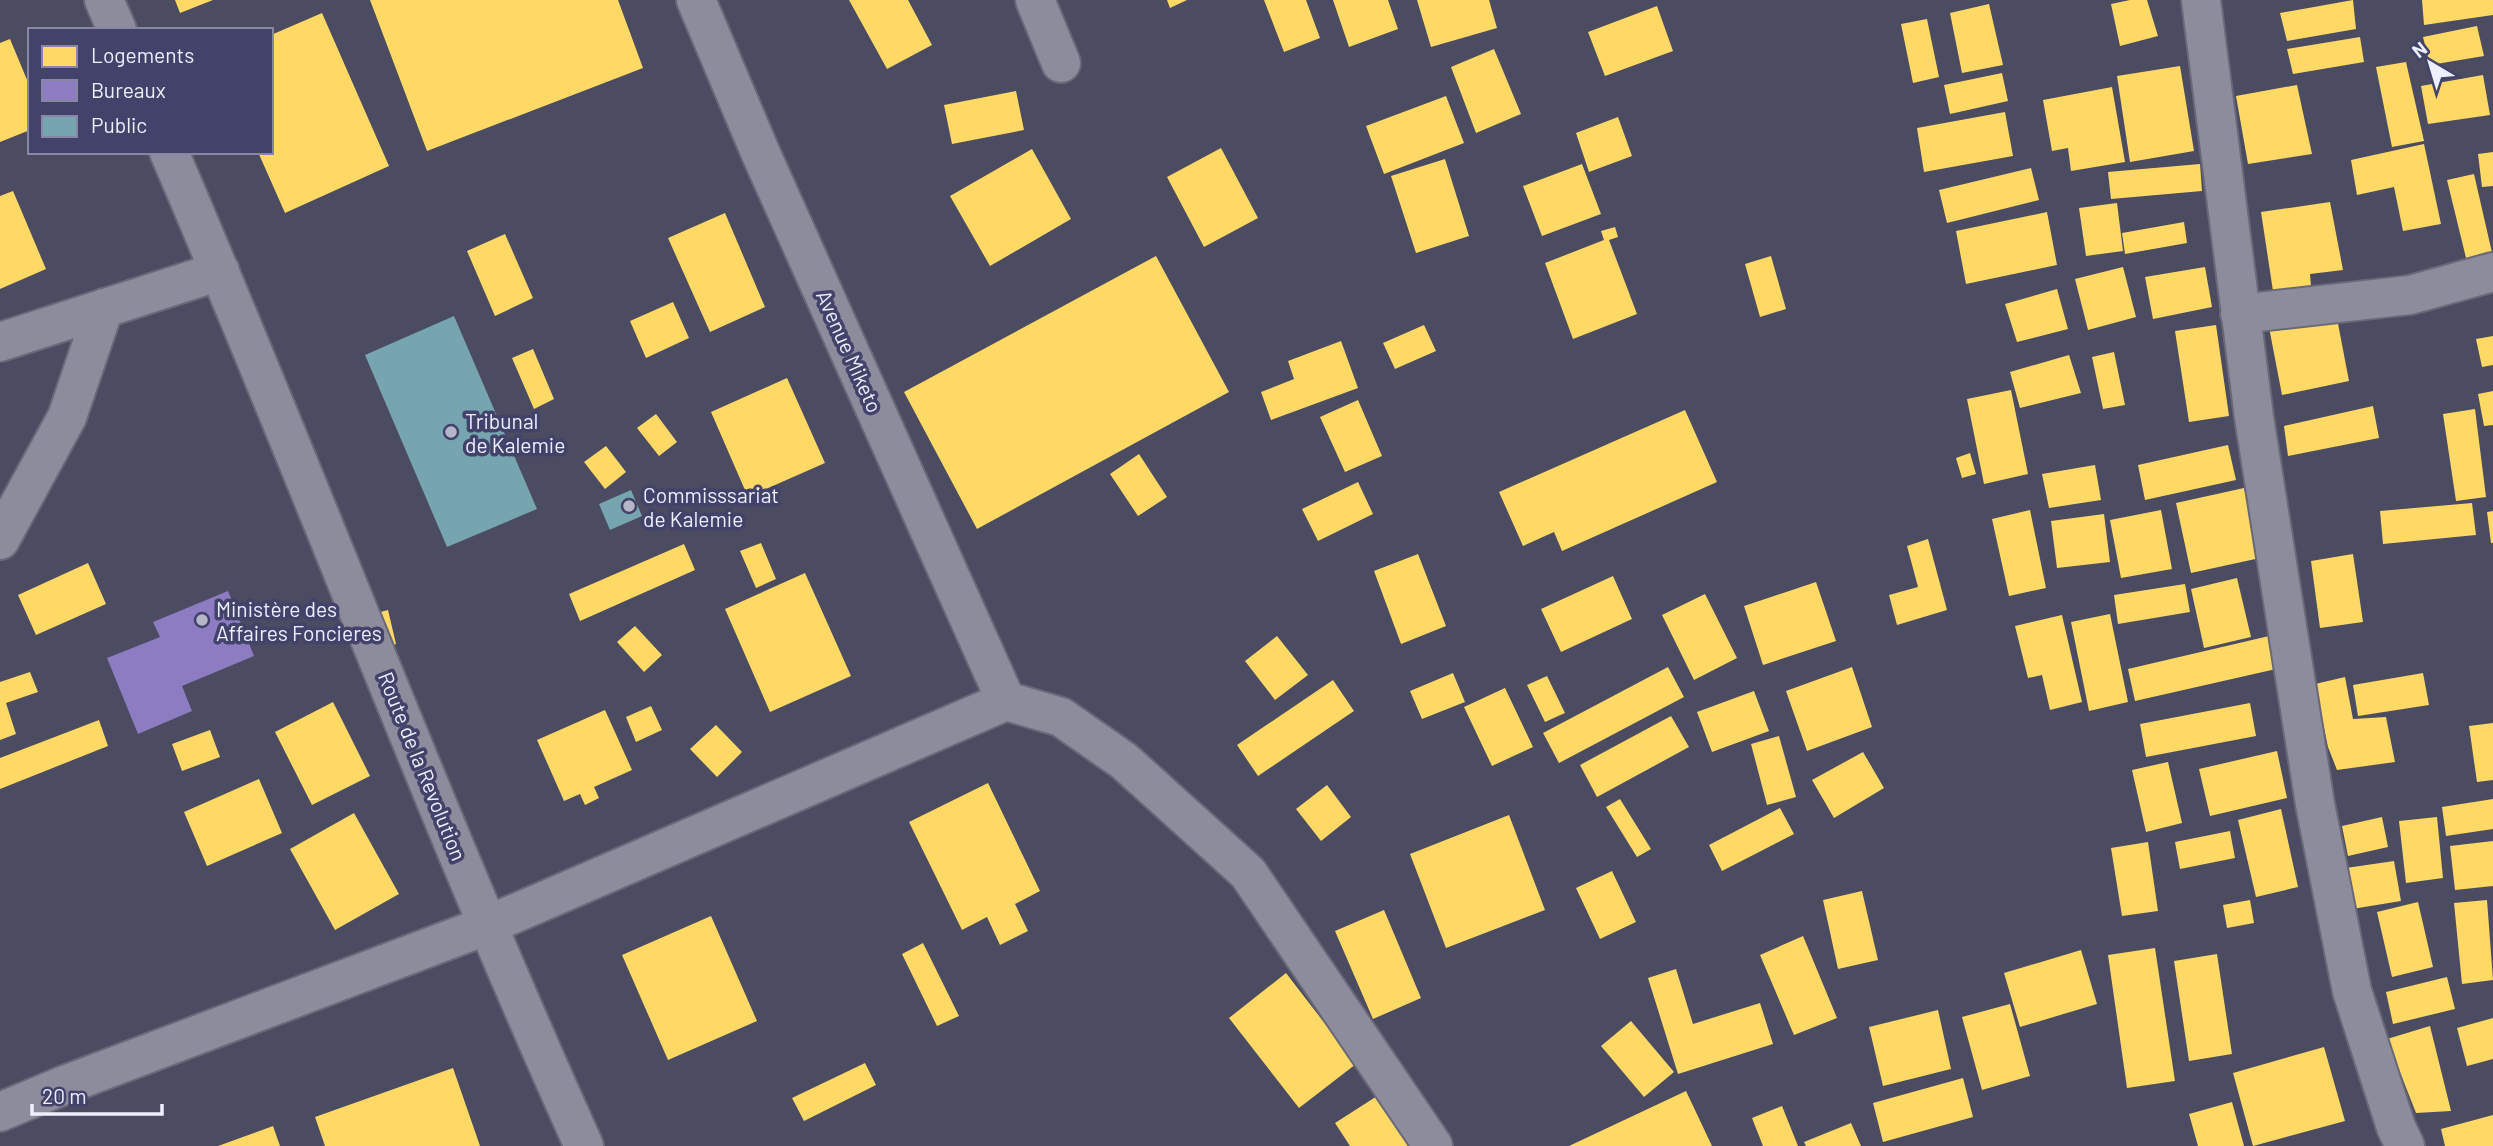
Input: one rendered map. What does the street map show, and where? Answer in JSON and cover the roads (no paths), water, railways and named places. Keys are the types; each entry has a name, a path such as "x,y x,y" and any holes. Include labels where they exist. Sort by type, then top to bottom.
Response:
{"street":[{"path":"104,0 116,28"},
{"name":"Avenue Miketo","path":"696,0 766,166 1006,701"},
{"path":"1035,0 1061,63"},
{"path":"2201,0 2240,314 2317,817 2352,991 2396,1127 2405,1146"},
{"name":"Route de la Revolution","path":"170,154 488,925 584,1146"},
{"path":"0,342 220,271"},
{"path":"2240,314 2410,295 2493,272"},
{"path":"0,540 67,417 104,308"},
{"path":"0,1112 488,925 1006,701 1061,718 1113,754 1248,873 1433,1146"}],"place":[{"name":"Tribunal de Kalemie","path":"451,432"},
{"name":"Commisssariat de Kalemie","path":"629,506"},
{"name":"Ministère des Affaires Foncieres","path":"202,620"}]}
